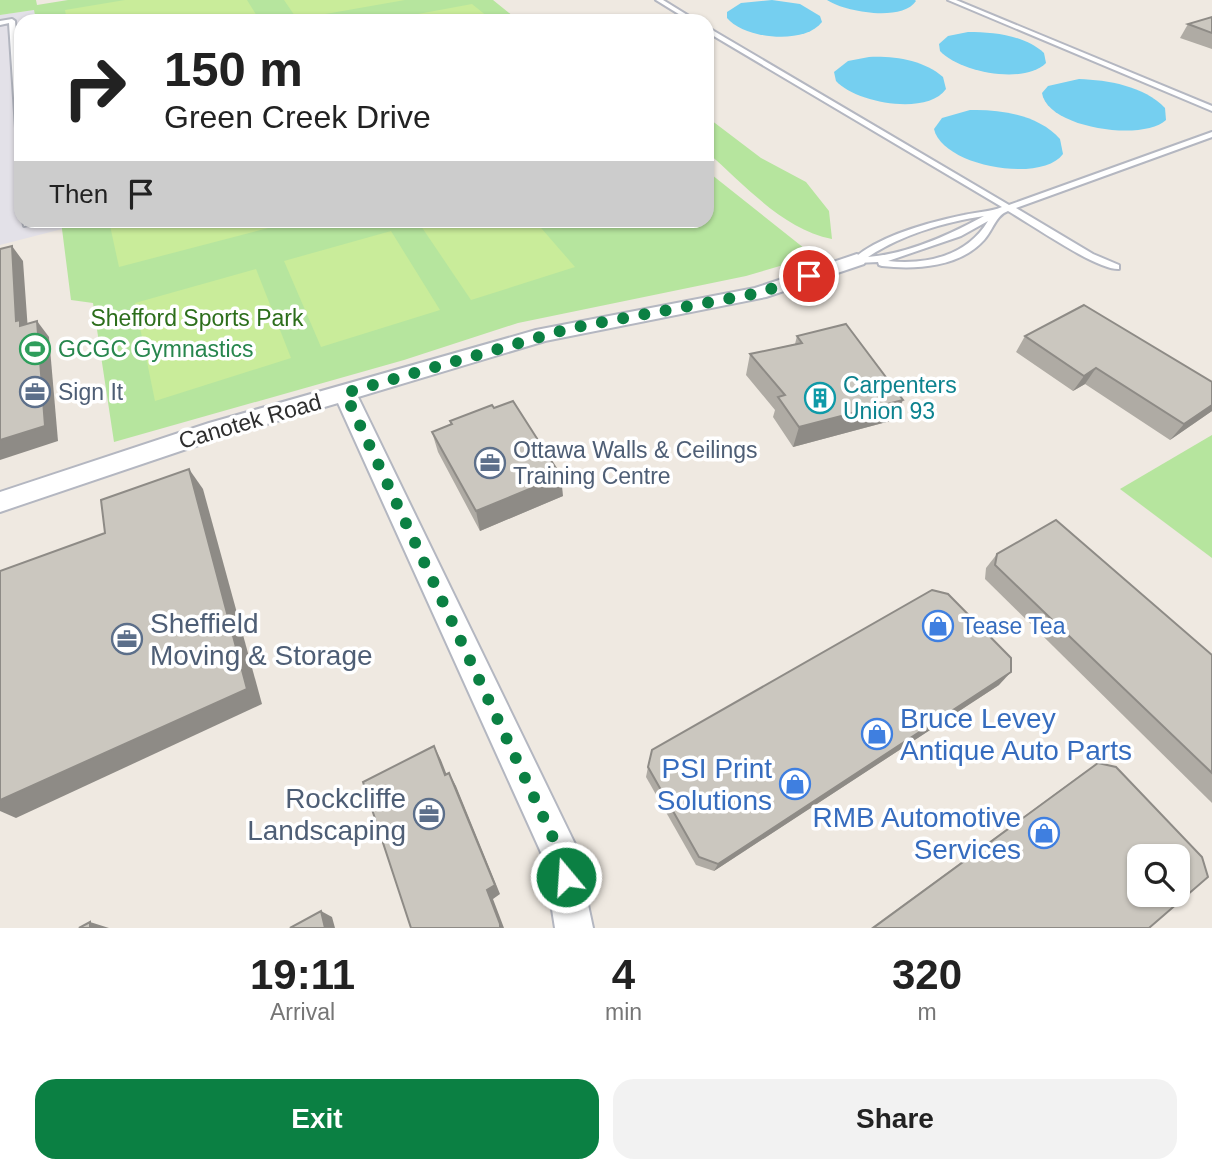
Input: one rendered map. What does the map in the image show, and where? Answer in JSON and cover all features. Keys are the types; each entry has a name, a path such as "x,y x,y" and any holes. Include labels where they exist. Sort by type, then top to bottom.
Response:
{"street":[{"path":"345,393 571,328 759,293 857,260"},
{"name":"Canotek Road","path":"0,502 209,432 345,393 562,857 574,928"}],"lane":[{"path":"659,0 682,14"},
{"path":"951,0 1212,109"},
{"path":"0,23 12,21 14,48"},
{"path":"714,33 1003,210 1116,267"},
{"path":"857,260 901,254 958,234 1003,210 1212,135"},
{"path":"857,260 899,265 950,259 981,239 1003,210"},
{"path":"857,260 868,250 898,239 975,214 1003,210"}],"shaded area":[{"path":"34,10 35,14 14,14 14,228 62,229 0,245 0,15"}],"green space":[{"path":"0,0 36,0 37,5 68,0 493,0 510,14 35,14 34,10 0,15"},
{"path":"125,0 247,0 256,14 66,14 65,10"},
{"path":"284,0 405,0 325,14 294,14"},
{"path":"472,4 484,14 418,14"},
{"path":"714,122 761,158 806,182 829,211 832,239 797,226 780,216 714,158"},
{"name":"Shefford Sports Park","path":"714,177 814,256 746,276 518,323 404,360 114,442 93,303 71,300 62,228 714,228"},
{"path":"111,228 268,228 119,267"},
{"path":"422,228 541,228 575,267 471,300"},
{"path":"391,231 440,310 321,347 284,261"},
{"path":"256,269 291,358 155,401 135,303"},
{"path":"1212,435 1212,558 1120,489"}],"water":[{"path":"772,0 800,4 820,16 822,22 802,34 775,36 747,31 727,18 727,12 741,3"},
{"path":"827,0 916,1 899,11 873,13 847,8"},
{"path":"968,32 1018,38 1044,53 1046,63 1036,70 1023,73 992,73 961,65 940,51 939,44 948,36"},
{"path":"869,57 899,58 918,63 943,77 946,89 937,97 924,102 891,103 859,95 836,81 834,72 848,61"},
{"path":"1079,79 1113,83 1147,94 1165,108 1166,120 1154,127 1118,130 1077,123 1060,115 1048,105 1042,93 1048,86"},
{"path":"970,110 1007,112 1041,124 1060,139 1063,154 1051,163 1035,168 1015,169 993,167 954,153 941,142 934,129 942,118"}],"building":[{"path":"1212,17 1212,33 1188,24"},
{"path":"12,246 16,321 20,320 20,326 37,321 45,426 0,440 0,249"},
{"path":"1084,305 1212,382 1212,405 1184,424 1096,368 1084,376 1025,336"},
{"name":"Carpenters Union 93","path":"846,324 903,400 799,427 778,397 785,395 750,354 802,343 797,336"},
{"path":"513,401 561,476 476,511 432,432 452,424 450,421 492,405 494,408"},
{"name":"Sheffield Moving & Storage","path":"189,469 247,689 0,800 0,571 105,533 101,500"},
{"path":"1056,520 1212,655 1212,773 995,565 997,554"},
{"path":"932,590 948,594 1011,658 1011,672 718,864 699,857 648,767 652,750"},
{"path":"434,746 445,775 449,773 495,885 487,890 500,928 411,928 363,782"},
{"path":"1098,763 1116,767 1190,844 1127,844 1127,907 1173,907 1149,928 873,928"},
{"path":"1190,844 1202,857 1208,877 1190,893"},
{"path":"321,911 325,928 290,928"},
{"path":"90,922 90,928 79,928"}],"place":[{"name":"GCGC Gymnastics","path":"35,349"},
{"name":"Sign It","path":"35,392"},
{"name":"Carpenters Union 93","path":"820,398"},
{"name":"Ottawa Walls & Ceilings Training Centre","path":"490,463"},
{"name":"Tease Tea","path":"938,626"},
{"name":"Sheffield Moving & Storage","path":"127,639"},
{"name":"Bruce Levey Antique Auto Parts","path":"877,734"},
{"name":"PSI Print Solutions","path":"795,784"},
{"name":"Rockcliffe Landscaping","path":"429,814"},
{"name":"RMB Automotive Services","path":"1044,833"}],"route":[{"path":"566,877 562,857 510,751 441,594 345,393 543,335 759,293 809,276"}]}
